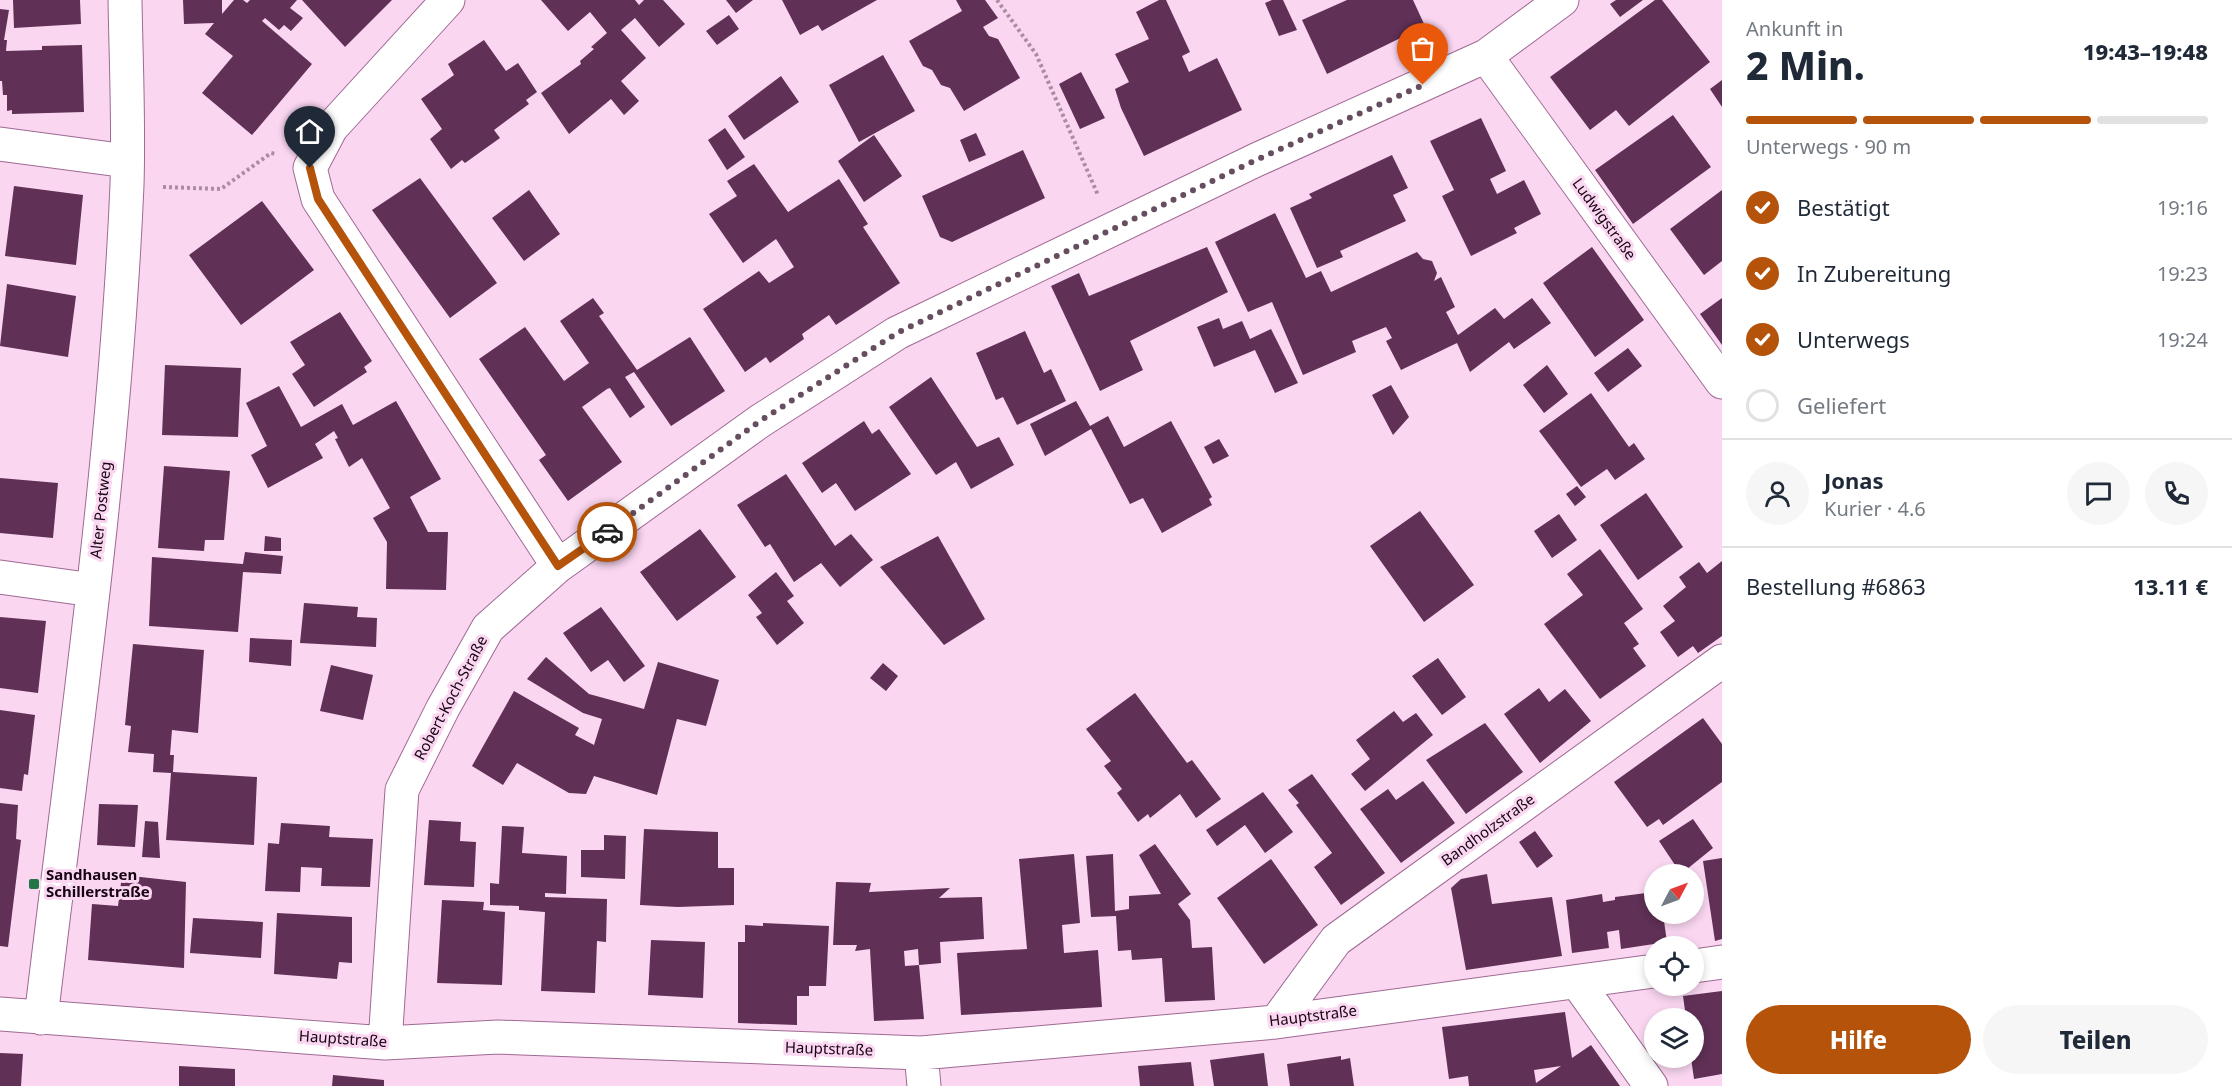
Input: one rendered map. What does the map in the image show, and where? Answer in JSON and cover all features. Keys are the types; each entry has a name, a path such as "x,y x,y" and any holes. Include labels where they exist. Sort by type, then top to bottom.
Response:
{"street":[{"name":"Alter Postweg","path":"41,1018 93,590 114,381 127,173 125,0"},
{"path":"448,0 331,128 310,168 318,199 558,566"},
{"name":"Robert-Koch-Straße","path":"385,1043 402,790 443,708 488,628 558,566 760,421 897,333 1113,228 1486,56 1562,0"},
{"name":"Ludwigstraße","path":"1486,56 1722,382"},
{"path":"0,144 127,173"},
{"path":"0,577 93,590"},
{"name":"Bandholzstraße","path":"1276,1022 1336,940 1722,661"},
{"path":"1704,965 1722,962"},
{"name":"Hauptstraße","path":"0,1014 385,1043 498,1037 921,1053 1276,1022 1644,972"},
{"path":"1577,982 1652,1086"},
{"path":"921,1053 924,1086"}],"path":[{"path":"997,0 1036,54 1113,228"},
{"path":"127,173 221,189 271,153"}],"building":[{"path":"13,0 80,0 81,24 14,28"},
{"path":"183,0 222,0 222,14 234,0 243,0 247,3 250,0 297,0 290,8 303,18 291,31 284,25 279,30 265,18 262,21 312,64 252,135 202,93 233,56 205,34 214,23 184,24"},
{"path":"302,0 392,0 345,47"},
{"path":"541,0 635,0 639,5 644,0 663,0 685,24 659,47 635,18 621,30 646,58 621,81 639,101 624,115 611,99 569,134 541,93 581,64 580,61 594,49 591,47 607,33 590,12 568,31"},
{"path":"726,0 753,0 736,13"},
{"path":"782,0 877,0 822,31 818,25 800,35"},
{"path":"956,0 985,0 998,18 983,27 989,36 998,39 1020,78 964,111 950,88 941,85 932,70 923,66 909,41 962,11"},
{"path":"1159,0 1166,0 1190,52 1182,56 1189,72 1217,58 1242,110 1144,156 1121,108 1115,89 1129,82 1115,54 1149,39 1136,12"},
{"path":"1272,0 1283,0 1297,30 1279,36 1265,3"},
{"path":"1347,0 1413,0 1425,26 1327,74 1302,20"},
{"path":"1616,0 1643,0 1620,17 1610,4"},
{"path":"1655,0 1662,0 1710,62 1629,126 1616,110 1590,130 1550,77"},
{"path":"0,9 9,10 4,40 7,40 6,51 42,50 42,46 82,45 84,112 12,114 12,110 7,111 7,95 3,95 2,81 0,81"},
{"path":"729,15 739,29 717,45 706,31"},
{"path":"484,40 506,71 518,63 537,92 526,100 529,104 494,130 500,138 465,163 462,160 451,169 430,139 442,129 421,99 454,75 448,64"},
{"path":"883,55 915,111 859,142 829,85"},
{"path":"1081,72 1105,118 1080,129 1059,84"},
{"path":"781,76 799,102 744,140 728,116"},
{"path":"1722,80 1722,107 1710,89"},
{"path":"1673,115 1711,167 1633,224 1595,170"},
{"path":"1481,118 1506,171 1490,179 1497,194 1524,180 1541,214 1514,228 1517,233 1471,256 1442,196 1454,190 1430,141"},
{"path":"725,128 745,157 727,170 708,140"},
{"path":"976,133 986,155 969,162 960,140"},
{"path":"874,135 902,176 864,202 838,161"},
{"path":"1023,150 1045,198 952,242 940,237 922,196"},
{"path":"1392,155 1408,188 1393,195 1406,221 1340,251 1343,257 1317,268 1290,208 1312,198 1309,194"},
{"path":"754,164 788,212 839,179 868,224 863,227 900,283 836,325 829,315 802,334 804,339 770,363 766,357 745,372 703,309 759,271 769,283 794,267 776,239 743,263 709,214 737,196 727,181"},
{"path":"420,178 497,283 450,318 372,210"},
{"path":"14,186 83,195 76,265 5,256"},
{"path":"529,190 560,234 524,261 492,218"},
{"path":"1722,190 1722,261 1704,275 1670,229"},
{"path":"262,201 314,270 241,325 189,255"},
{"path":"1275,213 1306,278 1321,271 1331,292 1417,252 1423,259 1432,261 1437,273 1434,281 1441,277 1455,307 1446,312 1458,335 1495,308 1504,319 1532,298 1551,323 1514,349 1509,342 1470,372 1457,343 1401,370 1386,341 1392,338 1386,327 1352,341 1356,352 1303,375 1272,302 1248,312 1215,242"},
{"path":"1207,247 1228,292 1130,341 1143,370 1100,391 1051,286 1079,273 1089,296"},
{"path":"1592,247 1644,320 1595,357 1543,283"},
{"path":"7,284 76,296 68,357 0,346"},
{"path":"593,298 604,313 599,316 637,370 690,337 725,391 671,426 634,372 625,377 645,407 630,418 610,388 607,389 582,407 622,462 568,501 539,460 546,455 479,359 525,327 564,381 589,363 560,321"},
{"path":"1722,298 1722,345 1700,314"},
{"path":"340,312 372,361 364,367 367,372 314,407 292,374 305,365 290,342"},
{"path":"1219,318 1223,329 1242,321 1250,339 1271,329 1298,383 1275,393 1255,350 1214,367 1197,327"},
{"path":"1025,331 1044,373 1051,369 1066,401 1017,425 1003,397 996,400 976,353"},
{"path":"1628,348 1642,366 1608,392 1594,373"},
{"path":"165,365 241,368 238,437 162,435"},
{"path":"1547,365 1568,394 1544,413 1523,385"},
{"path":"931,377 977,447 999,437 1014,465 971,489 956,462 936,475 889,407"},
{"path":"1391,385 1409,417 1393,435 1372,395"},
{"path":"279,386 301,427 342,404 353,425 396,401 441,479 410,497 428,532 448,532 446,590 386,589 387,542 373,518 390,508 362,458 349,467 335,439 338,438 334,431 315,444 323,458 268,488 251,455 267,446 246,403"},
{"path":"1591,393 1629,447 1634,443 1645,459 1615,480 1607,469 1581,487 1539,431"},
{"path":"1076,401 1090,426 1108,416 1124,447 1171,421 1212,497 1209,499 1212,505 1162,533 1143,498 1130,504 1091,429 1045,456 1030,424"},
{"path":"864,421 872,434 879,429 911,474 855,511 836,483 822,493 802,463"},
{"path":"1219,439 1229,456 1213,464 1204,447"},
{"path":"164,466 230,471 224,540 205,540 204,551 158,548"},
{"path":"786,474 835,546 851,534 873,560 840,587 821,563 794,582 770,544 765,547 737,505"},
{"path":"0,478 58,483 53,538 0,533"},
{"path":"1577,486 1586,497 1575,506 1566,494"},
{"path":"1646,493 1683,547 1638,580 1600,525"},
{"path":"1420,511 1474,585 1424,622 1370,546"},
{"path":"1559,514 1577,540 1552,558 1534,531"},
{"path":"700,529 736,577 677,621 640,572"},
{"path":"265,536 281,538 281,551 264,551"},
{"path":"938,536 985,619 944,645 880,567"},
{"path":"1600,549 1643,609 1624,623 1639,644 1633,648 1646,666 1600,699 1544,624 1583,595 1567,574"},
{"path":"245,552 283,556 281,574 243,572 238,632 149,626 152,557 243,564"},
{"path":"1722,561 1722,636 1698,653 1693,646 1678,657 1660,632 1675,621 1663,606 1686,587 1679,577 1699,562 1707,573"},
{"path":"776,572 794,596 787,601 804,623 777,645 756,617 762,613 748,595"},
{"path":"304,603 358,607 357,617 377,618 376,647 300,643"},
{"path":"601,607 645,666 624,682 608,660 591,672 563,633"},
{"path":"0,617 46,621 38,693 0,688"},
{"path":"250,638 292,640 291,666 249,662"},
{"path":"133,644 204,650 198,733 172,730 170,755 174,755 173,772 257,777 254,845 166,840 171,773 153,772 154,754 128,752 131,726 125,725"},
{"path":"546,657 589,694 644,709 658,662 719,680 706,726 677,719 657,795 594,776 586,794 569,793 517,763 503,785 472,766 514,691 579,728 575,735 594,745 602,719 583,713 527,679"},
{"path":"1438,658 1466,697 1442,715 1412,676"},
{"path":"883,663 898,676 886,691 870,678"},
{"path":"331,665 373,675 363,720 320,711"},
{"path":"1539,688 1549,702 1565,689 1591,721 1540,763 1504,714"},
{"path":"1135,693 1187,763 1192,760 1221,799 1196,818 1180,794 1150,818 1148,814 1138,822 1117,793 1122,789 1104,766 1111,761 1086,729"},
{"path":"0,710 35,715 28,775 24,774 22,791 0,788"},
{"path":"1394,711 1403,722 1416,713 1433,735 1365,791 1351,774 1370,759 1356,740"},
{"path":"1703,718 1722,744 1722,782 1663,825 1659,819 1647,827 1614,782"},
{"path":"1485,723 1523,772 1466,814 1426,760"},
{"path":"1312,774 1385,873 1341,905 1314,867 1332,853 1296,805 1299,803 1288,790"},
{"path":"1423,781 1455,823 1401,863 1360,809 1388,789 1396,800"},
{"path":"1263,792 1293,832 1265,853 1245,825 1217,846 1206,830"},
{"path":"0,803 18,805 16,839 21,840 8,947 0,946"},
{"path":"99,804 138,805 135,847 97,845"},
{"path":"1693,819 1713,848 1693,864 1674,864 1659,841"},
{"path":"429,820 461,822 460,841 476,842 474,887 424,885"},
{"path":"145,821 158,822 160,858 142,857"},
{"path":"281,823 330,826 329,837 373,839 370,887 321,886 322,868 301,867 300,892 265,891 268,843 279,844"},
{"path":"502,826 524,827 522,853 567,856 566,894 545,893 545,897 607,899 606,942 597,941 595,993 541,991 545,912 519,910 519,906 490,905 490,883 499,884"},
{"path":"644,829 718,832 718,868 734,868 734,905 678,907 640,905"},
{"path":"1535,831 1553,856 1537,868 1519,842"},
{"path":"604,835 626,836 625,879 581,877 581,850 604,850"},
{"path":"1155,844 1191,894 1178,904 1190,920 1192,948 1212,947 1215,1000 1165,1002 1162,958 1132,960 1131,950 1118,951 1116,916 1091,917 1086,856 1113,854 1115,911 1129,909 1129,896 1161,894 1139,855"},
{"path":"1074,854 1080,923 1062,925 1064,953 1098,950 1102,1007 961,1015 957,953 1027,949 1019,859"},
{"path":"1722,858 1722,939 1715,941 1704,864 1703,861"},
{"path":"1271,859 1318,925 1264,964 1217,898"},
{"path":"1487,874 1492,904 1552,897 1562,956 1466,970 1451,888 1461,879"},
{"path":"122,875 186,882 184,968 88,960 92,904 118,906"},
{"path":"836,882 871,883 869,892 950,888 939,898 982,897 984,939 940,942 941,963 919,965 924,1019 874,1021 870,949 855,951 857,945 833,945","holes":["918,949 919,965 905,966 904,951"]},
{"path":"1644,893 1644,924 1664,924 1666,936 1644,936 1644,946 1621,949 1619,930 1607,932 1609,948 1572,953 1566,900 1602,894 1603,902 1615,900 1615,897"},
{"path":"442,900 484,902 483,910 505,912 502,985 437,983"},
{"path":"277,913 352,917 352,963 339,962 337,979 274,974"},
{"path":"193,918 263,922 261,958 190,953"},
{"path":"763,923 829,926 826,986 809,986 809,996 797,996 797,1025 738,1023 738,942 745,942 745,925 763,926"},
{"path":"651,940 705,942 703,998 648,995"},
{"path":"1722,991 1722,1074 1694,1079 1692,1068 1704,1068 1704,1008 1685,1008 1683,996 1704,996 1704,993"},
{"path":"1565,1012 1572,1058 1591,1045 1620,1086 1469,1086 1468,1076 1449,1079 1442,1027","holes":["1561,1066 1536,1083 1534,1070"]},
{"path":"0,1053 23,1054 21,1086 0,1086"},
{"path":"1264,1053 1268,1086 1214,1086 1210,1060"},
{"path":"1341,1056 1341,1060 1350,1058 1354,1086 1290,1086 1287,1064"},
{"path":"1191,1062 1194,1086 1140,1086 1138,1066"},
{"path":"179,1066 235,1069 235,1086 179,1086"},
{"path":"333,1075 384,1080 384,1086 332,1086"}],"way so far":[{"path":"607,532 760,421 897,333 1256,160 1423,85"}],"place":[{"name":"Sandhausen Schillerstraße","path":"34,884"}],"route":[{"path":"310,168 318,199 558,566 607,532"}]}
